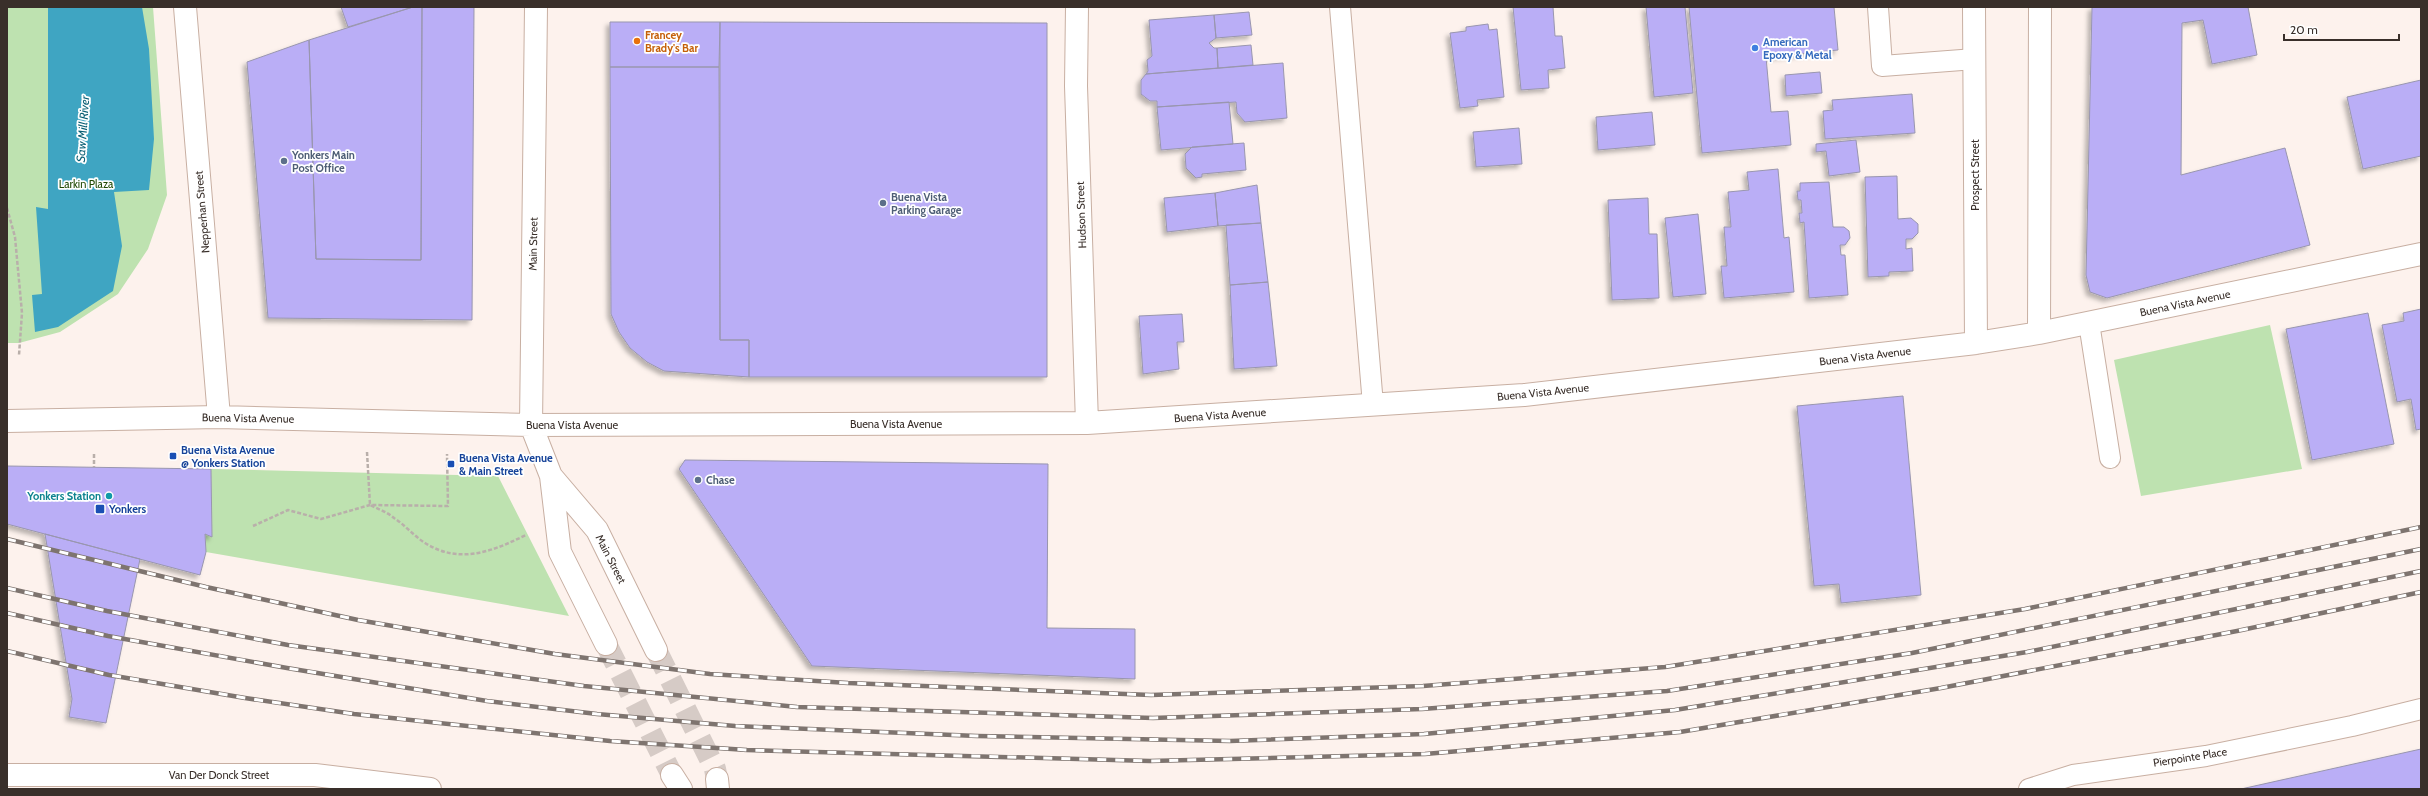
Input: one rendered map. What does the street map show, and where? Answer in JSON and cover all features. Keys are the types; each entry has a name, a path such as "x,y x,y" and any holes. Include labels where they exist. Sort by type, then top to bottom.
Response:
{"street":[{"name":"Nepperhan Street","path":"185,7 219,417"},
{"name":"Main Street","path":"536,7 532,425 551,476 560,552 606,644"},
{"name":"Hudson Street","path":"1077,7 1076,86 1088,424"},
{"name":"Prospect Street","path":"1974,7 1976,343"},
{"path":"2039,333 2040,7"},
{"name":"Buena Vista Avenue","path":"7,421 219,417 532,425 1088,424 1524,395 1976,343 2039,333 2421,254"},
{"name":"Main Street","path":"551,476 597,530 656,650"},
{"name":"Van Der Donck Street","path":"7,775 315,775 430,789"}],"lane":[{"path":"1340,7 1373,405"},
{"path":"1878,7 1882,66 1974,59"},
{"path":"2089,323 2110,458"},
{"name":"Pierpointe Place","path":"2029,789 2073,776 2206,756 2352,726 2421,709"}],"path":[{"path":"7,208 15,237 22,313 19,355"},
{"path":"366,421 370,504"},
{"path":"253,526 288,510 321,519 370,504 448,506 447,423"},
{"path":"94,454 94,467"},
{"path":"370,504 393,517 426,543 448,552 470,555 492,552 556,522"}],"green space":[{"name":"Larkin Plaza","path":"7,7 153,7 167,195 148,249 118,294 60,332 19,343 7,343"},
{"path":"2270,325 2302,469 2141,496 2114,360"},
{"path":"211,469 498,476 569,616 206,552 205,534 212,536"}],"water":[{"name":"Larkin Plaza","path":"48,7 142,7 149,49 154,139 149,190 114,192 122,246 113,291 58,327 35,332 32,295 42,294 36,207 48,209"}],"building":[{"path":"341,7 413,7 348,27"},
{"path":"413,7 422,7 421,260 316,259 309,40"},
{"name":"Yonkers Main Post Office","path":"422,7 474,7 472,320 268,318 247,62 309,40 316,259 421,260"},
{"path":"1513,7 1553,7 1555,36 1562,36 1565,68 1548,70 1549,88 1521,90"},
{"path":"1646,7 1685,7 1693,93 1654,97"},
{"path":"1689,7 1834,7 1838,50 1766,57 1771,112 1788,111 1791,145 1702,153"},
{"path":"2092,7 2248,7 2257,55 2212,64 2203,20 2182,23 2181,175 2285,148 2310,245 2107,298 2090,292 2086,275"},
{"path":"1249,12 1252,35 1216,38 1214,15"},
{"path":"1214,15 1216,38 1209,43 1214,48 1217,48 1218,68 1146,74 1148,71 1147,60 1152,56 1149,20"},
{"path":"610,22 720,22 719,67 610,67"},
{"name":"Buena Vista Parking Garage","path":"720,22 1047,23 1047,377 749,377 749,340 720,340"},
{"path":"1488,24 1489,30 1497,29 1504,97 1477,100 1478,106 1460,108 1450,33 1466,31 1466,27"},
{"path":"1251,45 1253,65 1218,68 1217,48"},
{"path":"1283,63 1287,118 1245,122 1237,113 1236,102 1157,107 1157,101 1150,101 1141,94 1141,80 1146,74"},
{"path":"610,67 719,67 720,340 749,340 749,377 664,371 647,362 630,348 619,332 611,314"},
{"path":"1820,72 1822,93 1786,96 1785,75"},
{"path":"2421,80 2421,156 2363,169 2347,97"},
{"path":"1912,94 1915,133 1825,139 1823,111 1833,110 1832,100"},
{"path":"1229,102 1233,144 1161,150 1157,107"},
{"path":"1652,112 1655,145 1598,150 1596,117"},
{"path":"1519,128 1522,164 1476,167 1473,132"},
{"path":"1856,140 1860,172 1829,176 1826,151 1816,152 1816,144"},
{"path":"1244,143 1246,170 1202,174 1202,177 1196,178 1186,168 1185,154 1192,147"},
{"path":"1778,169 1784,238 1789,237 1794,292 1724,298 1721,266 1727,266 1724,227 1731,227 1728,192 1749,190 1747,172"},
{"path":"1897,176 1898,219 1911,218 1918,224 1918,233 1912,239 1906,239 1906,249 1912,248 1913,271 1889,272 1889,276 1868,277 1865,177"},
{"path":"1829,182 1833,227 1844,227 1849,231 1850,238 1845,245 1840,245 1841,255 1845,255 1848,295 1809,298 1804,222 1800,223 1799,213 1802,213 1801,200 1798,200 1797,191 1800,191 1800,183"},
{"path":"1257,185 1261,223 1218,226 1215,193"},
{"path":"1215,193 1218,226 1167,232 1164,198"},
{"path":"1648,198 1649,234 1657,234 1659,298 1612,300 1608,200"},
{"path":"1698,214 1706,294 1673,297 1665,218"},
{"path":"1261,223 1268,282 1230,285 1226,225"},
{"path":"1268,282 1277,366 1234,369 1230,285"},
{"path":"2421,309 2421,429 2416,430 2411,399 2397,402 2382,325 2404,321 2403,313"},
{"path":"2368,313 2394,444 2312,460 2286,329"},
{"path":"1182,314 1184,342 1177,342 1179,369 1143,374 1139,316"},
{"path":"1903,396 1921,595 1841,603 1839,584 1814,586 1797,406"},
{"path":"685,460 1048,464 1047,628 1135,629 1135,679 812,666 679,469"},
{"name":"Yonkers Station","path":"7,466 211,469 212,537 205,534 206,552 200,575 7,524"},
{"path":"45,534 140,559 106,723 69,717 72,699"},
{"path":"2421,749 2421,789 2241,789"}],"tunnel":[{"path":"606,644 672,775"},
{"path":"656,650 715,769 717,779"}],"railway":[{"path":"7,539 206,587 358,620 555,654 710,674 848,683 1151,695 1423,686 1665,667 2025,609 2421,527"},
{"path":"7,588 107,611 288,645 584,686 797,707 1153,718 1422,709 1667,691 1912,653 2421,549"},
{"path":"7,613 108,636 287,668 487,701 597,714 735,726 977,736 1230,741 1424,734 1675,710 2027,652 2421,571"},
{"path":"7,651 109,675 245,698 354,714 610,741 747,750 1150,761 1425,754 1680,732 1941,688 2237,631 2421,592"}],"place":[{"name":"Francey Brady's Bar","path":"637,41"},
{"name":"American Epoxy & Metal","path":"1755,48"},
{"name":"Yonkers Main Post Office","path":"284,161"},
{"name":"Buena Vista Parking Garage","path":"883,203"},
{"name":"Buena Vista Avenue @ Yonkers Station","path":"173,456"},
{"name":"Buena Vista Avenue & Main Street","path":"451,464"},
{"name":"Chase","path":"698,480"},
{"name":"Yonkers Station","path":"109,496"},
{"name":"Yonkers","path":"100,509"}],"water label":[{"name":"Saw Mill River","path":"83,129"}]}
